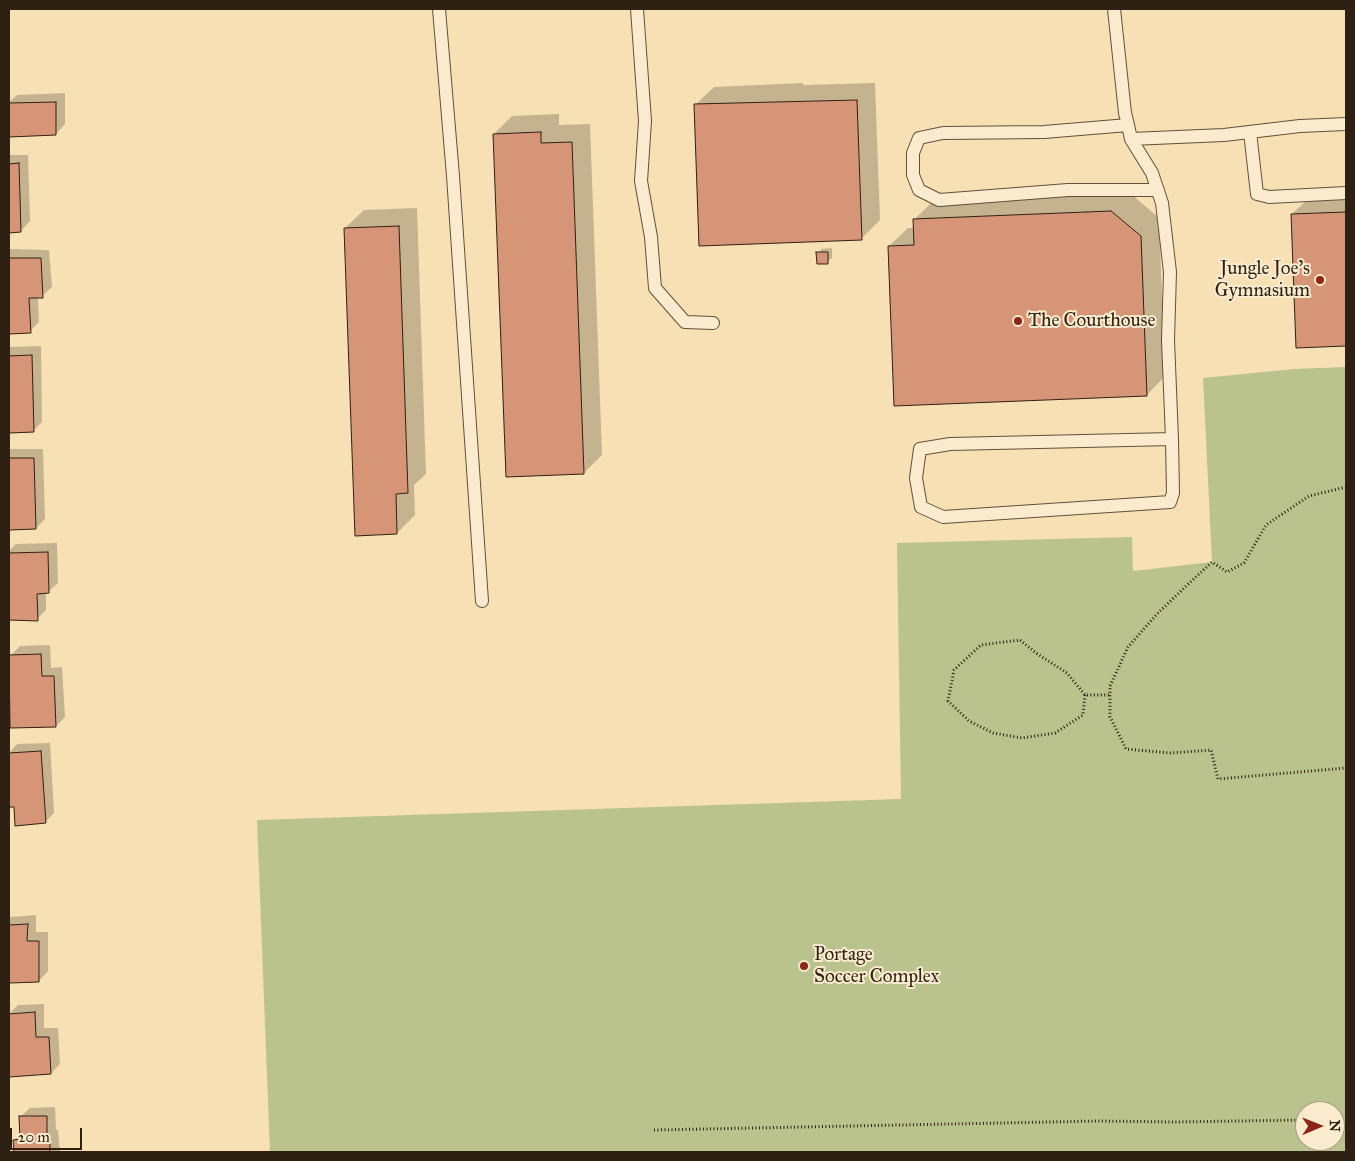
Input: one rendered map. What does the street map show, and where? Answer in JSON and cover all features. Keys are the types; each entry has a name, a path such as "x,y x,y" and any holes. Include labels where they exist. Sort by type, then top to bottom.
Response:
{"lane":[{"path":"439,9 482,600"},
{"path":"637,9 645,121 641,181 651,237 655,288 685,322 713,323"},
{"path":"1114,9 1125,113 1131,139 1152,173 1162,203 1170,272 1168,340 1172,439 1173,494 1170,502 943,517 921,508 916,478 920,448 950,444 1172,439"},
{"path":"1131,139 1224,135 1300,126 1346,124"},
{"path":"1128,125 1044,132 943,133 919,138 914,153 913,175 919,190 938,200 1068,190 1158,190"},
{"path":"1250,132 1257,194 1269,197 1346,193"}],"path":[{"path":"1346,487 1309,496 1266,525 1244,563 1227,572 1212,562 1157,614 1128,647 1110,686 1110,717 1126,749 1170,753 1211,750 1218,779 1346,768"},
{"path":"1020,640 1067,673 1085,695 1083,715 1056,733 1022,738 993,733 970,721 948,701 954,670 981,645 1020,640"},
{"path":"1085,695 1110,695"},
{"path":"654,1130 1295,1120"}],"green space":[{"name":"Portage Soccer Complex","path":"1346,367 1346,1152 270,1152 257,820 901,799 897,543 1132,537 1133,571 1212,562 1203,378 1294,369"}],"building":[{"path":"857,100 862,240 699,246 694,104"},
{"path":"56,102 56,135 9,137 9,103"},
{"path":"541,132 541,143 572,142 584,474 506,477 493,134"},
{"path":"19,163 21,232 9,233 9,164"},
{"name":"The Courthouse","path":"1111,211 1141,236 1147,396 894,406 888,246 914,245 913,219"},
{"name":"Jungle Joe's Gymnasium","path":"1346,212 1346,346 1296,348 1291,214"},
{"path":"399,226 408,493 396,494 397,534 355,536 344,228"},
{"path":"816,252 828,252 828,264 817,264"},
{"path":"9,258 41,258 43,298 29,298 31,333 9,334"},
{"path":"32,355 34,432 9,433 9,356"},
{"path":"9,458 34,458 36,529 9,530"},
{"path":"48,552 49,593 37,594 38,621 9,620 9,553"},
{"path":"41,654 42,676 54,676 56,727 10,728 9,655"},
{"path":"41,751 46,823 15,826 14,807 9,807 9,753"},
{"path":"28,924 27,941 39,941 39,982 9,983 9,925"},
{"path":"35,1012 36,1037 49,1037 51,1074 9,1077 9,1014"},
{"path":"19,1116 47,1116 47,1139 50,1138 50,1152 14,1152 13,1140 20,1139"}],"place":[{"name":"Jungle Joe's Gymnasium","path":"1320,280"},
{"name":"The Courthouse","path":"1018,321"},
{"name":"Portage Soccer Complex","path":"804,966"}]}
